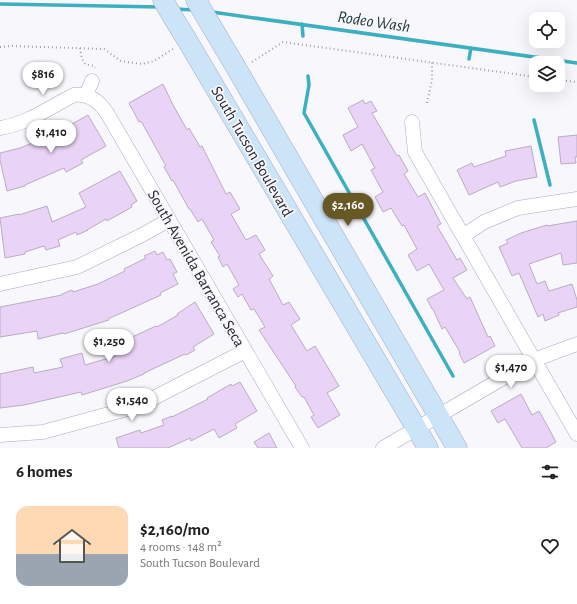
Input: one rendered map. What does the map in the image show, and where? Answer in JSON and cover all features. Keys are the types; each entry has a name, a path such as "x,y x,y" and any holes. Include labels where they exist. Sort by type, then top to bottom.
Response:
{"main road":[{"name":"South Tucson Boulevard","path":"163,0 428,448"},
{"name":"South Tucson Boulevard","path":"196,0 458,448"}],"street":[{"path":"0,128 24,121 74,95 86,95 92,82"},
{"name":"South Avenida Barranca Seca","path":"86,95 101,104 107,112 302,448"},
{"path":"412,122 415,152 577,434"},
{"path":"463,236 484,222 518,208 577,199"},
{"path":"0,284 77,267 169,220"},
{"path":"383,448 534,360 577,344"},
{"path":"0,435 43,432 138,406 245,351"}],"path":[{"path":"249,64 283,42 529,76"},
{"path":"0,47 11,46 104,49 122,60 142,64 154,61 173,49"},
{"path":"80,48 82,59 85,64 94,66 97,73 92,82"},
{"path":"427,103 432,80 432,62"},
{"path":"565,81 577,82"}],"building":[{"path":"163,84 187,130 189,128 200,147 202,146 226,194 230,192 240,209 231,214 246,240 256,235 265,250 259,254 273,276 269,279 283,305 289,302 300,319 291,325 307,351 315,346 339,386 327,393 340,415 318,428 311,417 314,415 304,397 302,397 295,387 296,386 259,330 265,327 254,309 251,310 242,294 238,297 233,289 239,285 227,264 223,267 218,257 220,256 211,242 214,240 202,219 198,222 189,209 164,167 166,166 141,121 139,122 129,103"},
{"path":"363,100 365,104 371,101 377,111 372,113 397,156 399,155 408,171 404,174 418,197 425,193 441,224 437,226 457,260 460,258 467,270 453,278 467,299 470,297 488,337 490,336 495,346 464,363 459,353 460,352 445,327 442,329 427,299 444,290 429,264 417,271 408,255 417,249 404,225 402,226 391,208 383,212 375,197 383,192 371,170 375,168 362,144 351,151 343,135 358,127 348,108"},
{"path":"88,115 106,146 81,160 83,163 66,172 64,168 25,186 7,191 0,160 0,153 20,148 40,140 40,142"},
{"path":"577,135 577,157 575,157 576,163 561,164 558,137"},
{"path":"531,146 537,177 516,181 500,187 498,182 469,195 457,170 472,163 474,167 506,156 505,151"},
{"path":"120,171 137,201 131,205 132,207 77,235 76,232 58,240 60,246 46,250 44,246 25,252 25,254 5,258 0,218 19,215 47,206 52,222 86,207 79,193"},
{"path":"577,221 577,263 563,265 561,253 529,264 537,284 545,281 549,291 572,284 577,300 577,307 558,313 559,315 545,321 543,314 538,317 519,273 512,276 499,247 508,243 506,240 521,233 547,225"},
{"path":"155,251 157,255 163,252 167,260 170,259 177,272 173,274 178,284 160,293 161,295 108,319 109,320 64,334 38,339 37,331 0,337 0,307 62,295 72,290 73,292 98,284 125,271 124,269 146,258 144,256"},
{"path":"195,302 214,334 193,347 195,350 186,355 185,354 127,381 82,395 81,392 24,405 0,408 0,374 33,367 34,373 63,367 60,359 82,353 85,365 116,356 112,345 156,326 157,327 178,315 177,314"},
{"path":"240,382 257,411 235,424 237,428 219,438 214,429 191,441 190,438 168,448 119,448 116,438 140,430 141,433 164,425 162,420 172,417 208,399 207,398 231,384 232,386"},
{"path":"521,394 532,415 539,411 556,442 546,448 522,448 505,419 498,423 491,411"},
{"path":"269,433 277,448 258,448 254,442"}],"waterway":[{"name":"Rodeo Wash","path":"0,4 160,7"},
{"name":"Rodeo Wash","path":"176,9 194,10"},
{"name":"Rodeo Wash","path":"212,12 577,63"},
{"path":"302,24 303,36"},
{"path":"469,59 471,48"},
{"path":"308,76 309,85 304,113 453,376"},
{"path":"534,120 550,185"}]}
